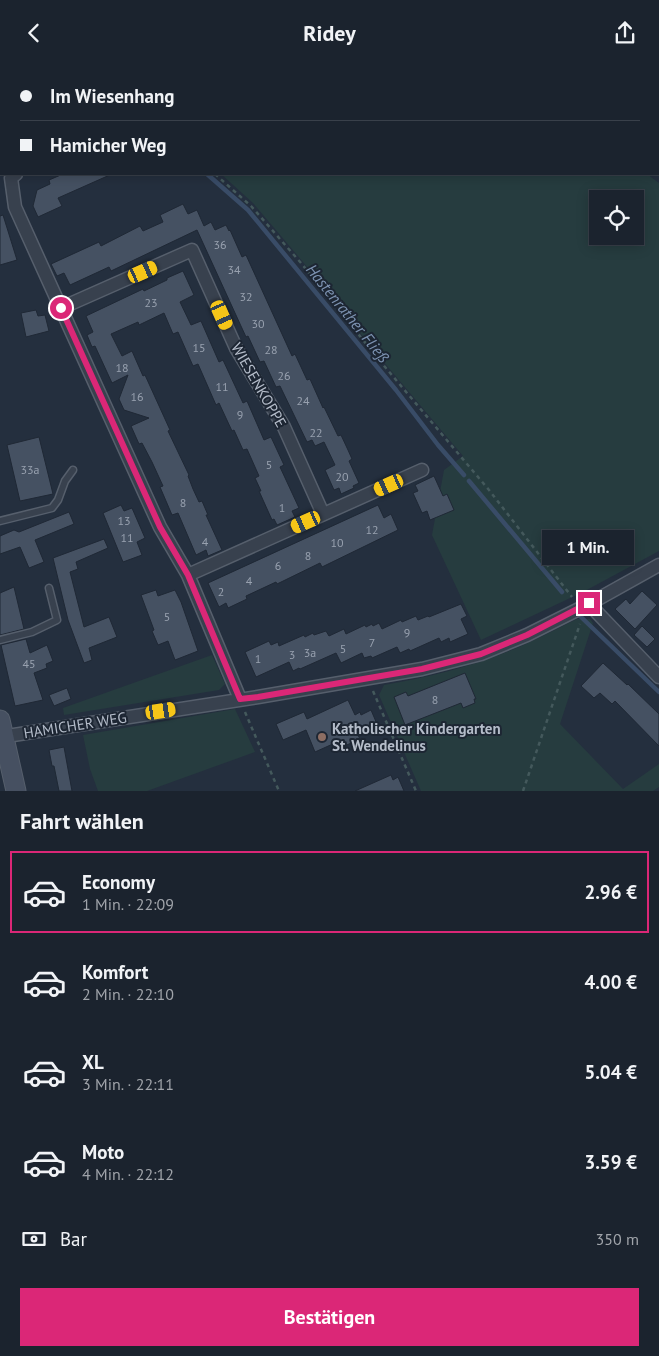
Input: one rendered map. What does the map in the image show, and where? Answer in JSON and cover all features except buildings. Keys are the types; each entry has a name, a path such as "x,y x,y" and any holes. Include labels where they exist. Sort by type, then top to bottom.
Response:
{"main road":[{"path":"1,731 16,791"}],"street":[{"path":"12,175 15,207 160,527 188,575 240,699"},
{"name":"WIESENKOPPE","path":"61,308 192,250 236,347 284,427 323,514"},
{"path":"188,575 422,471"},
{"name":"HAMICHER WEG","path":"1,731 258,697 422,669 481,654 527,635 585,606 659,565"},
{"path":"585,606 659,677"}],"lane":[{"path":"0,521 52,508 58,500 65,481 73,470"},
{"path":"0,640 32,632 57,620 49,588"}],"path":[{"path":"215,175 251,206 301,263 380,361 585,606 523,791"},
{"path":"367,678 416,791"},
{"path":"240,699 280,791"}],"green space":[{"path":"222,175 648,175 659,183 659,551 583,592 481,640 432,535 444,470 463,456 253,203"},
{"path":"577,619 590,619 593,623 560,724 623,789 659,764 659,787 653,791 421,791 379,695 384,685 441,673 497,656 544,636"},
{"path":"212,655 225,684 219,690 64,715 63,708"},
{"path":"235,709 255,752 147,791 98,791 90,769 83,735"}],"waterway":[{"name":"Hastenrather Fließ","path":"208,175 248,210 464,475"},
{"name":"Hastenrather Fließ","path":"469,481 562,592"},
{"name":"Hastenrather Fließ","path":"580,616 659,692"}],"place":[{"name":"Katholischer Kindergarten St. Wendelinus","path":"322,737"}],"route":[{"path":"61,308 160,527 188,575 240,699 422,669 481,654 527,635 589,603"}]}
